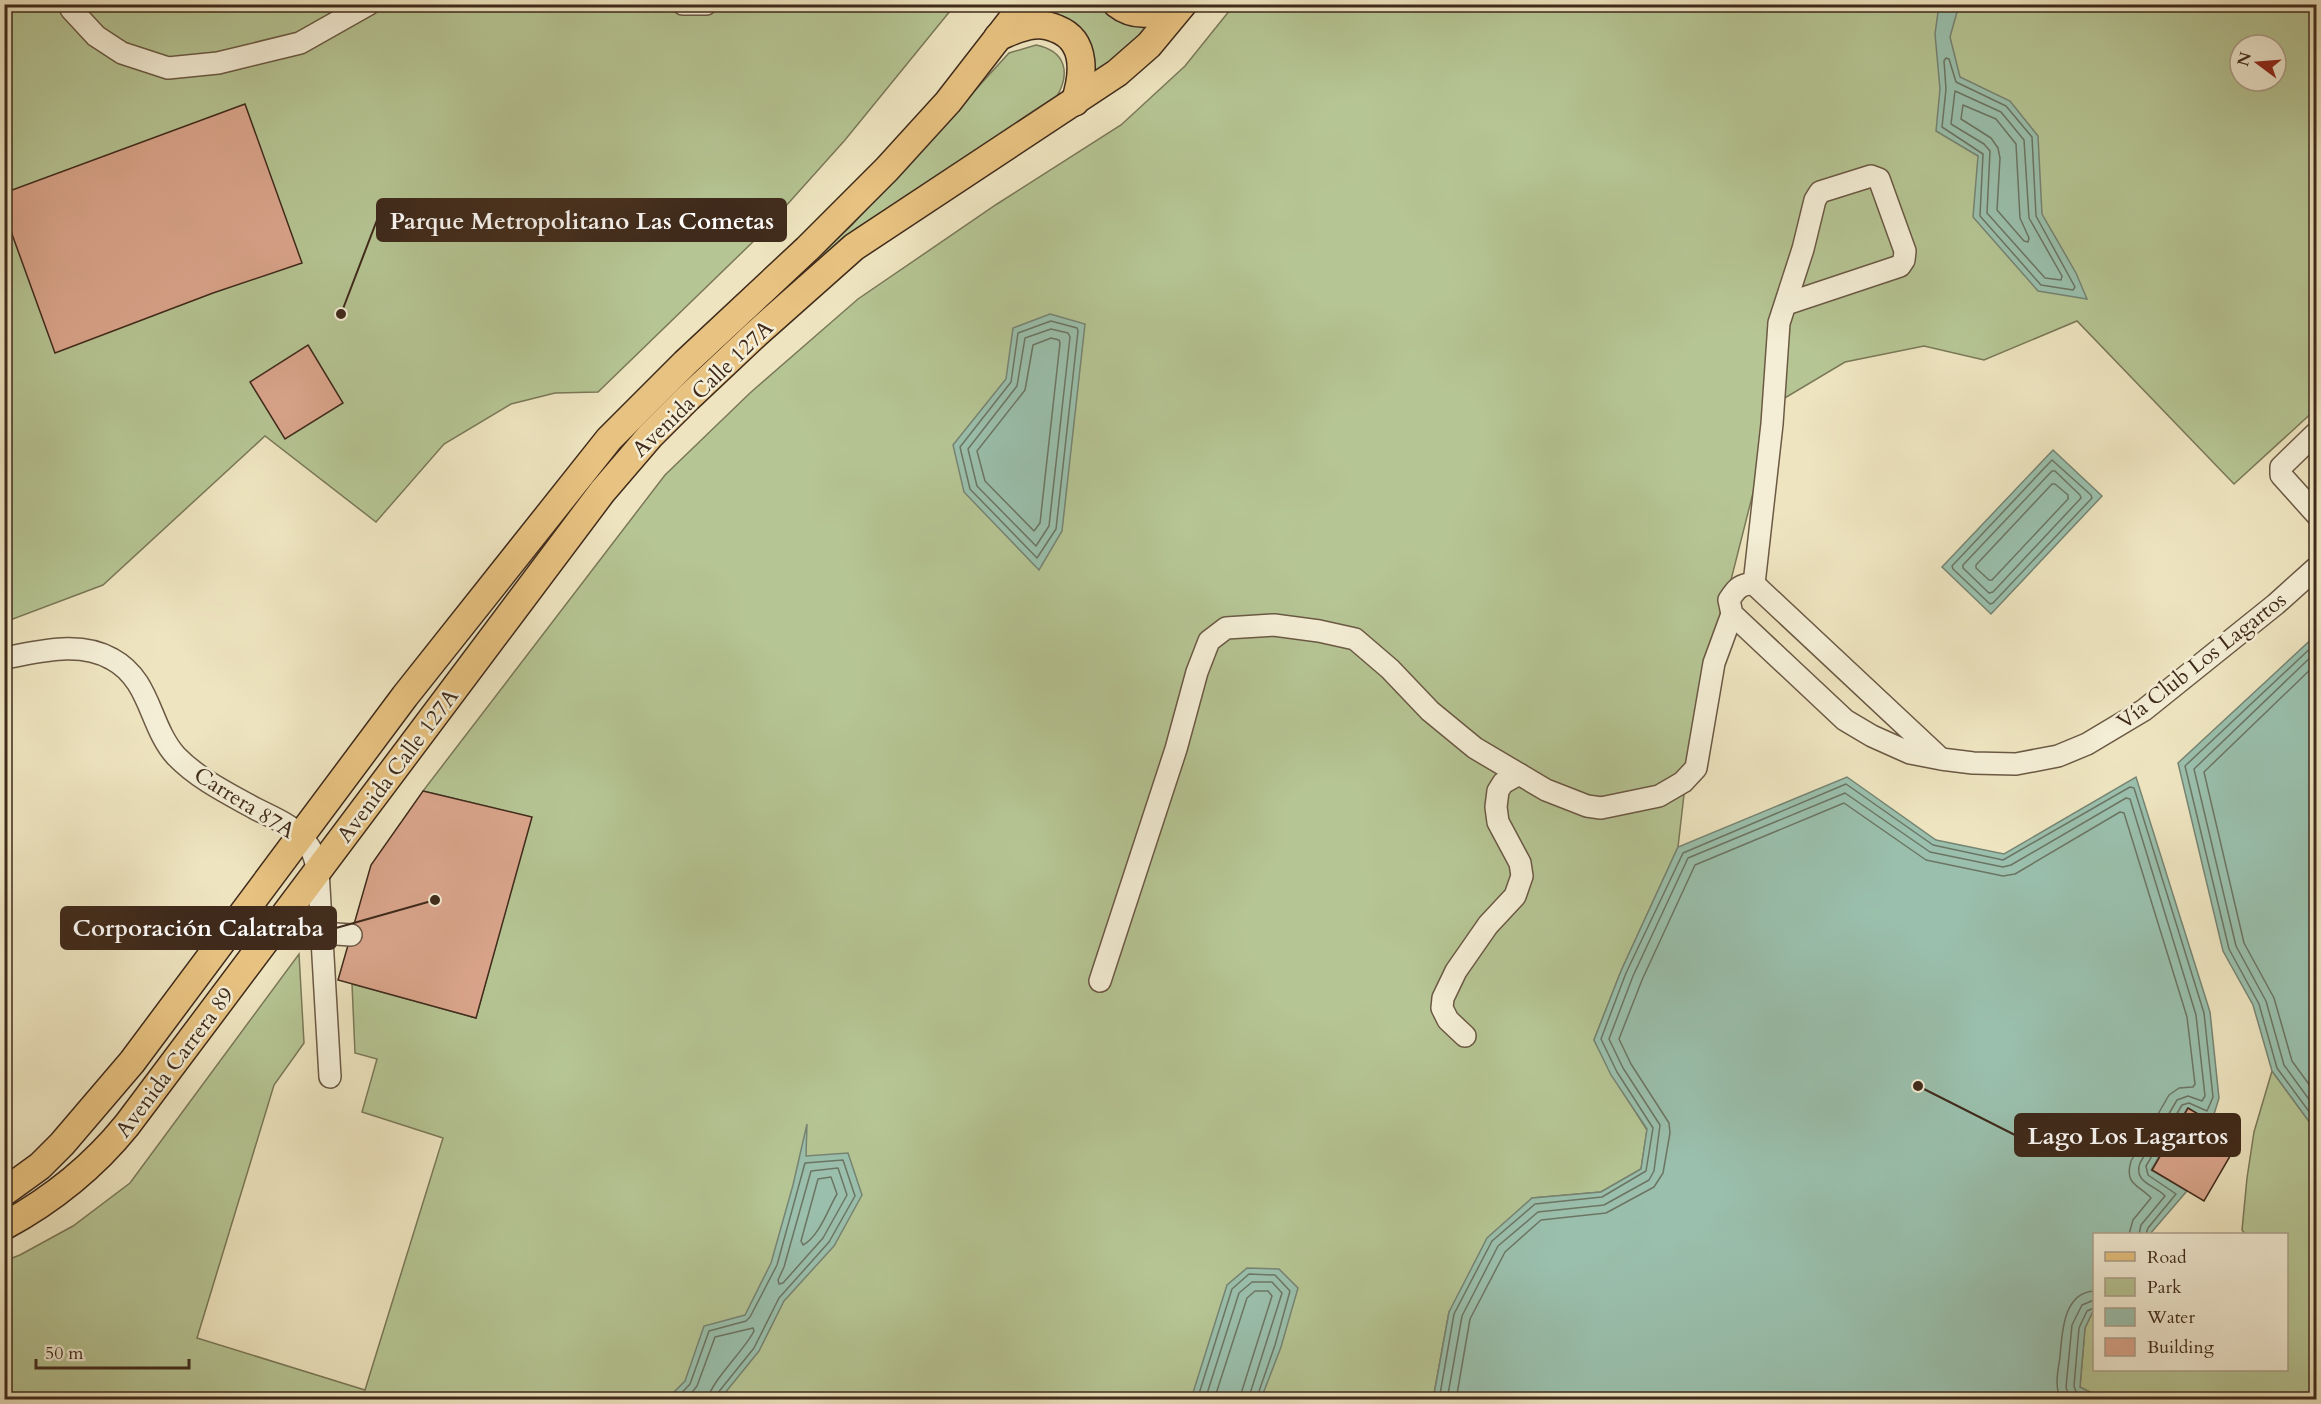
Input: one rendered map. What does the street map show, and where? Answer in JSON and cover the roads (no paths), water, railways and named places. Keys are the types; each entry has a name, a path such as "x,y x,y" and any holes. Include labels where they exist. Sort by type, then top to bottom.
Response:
{"main road":[{"name":"Avenida Calle 127A","path":"299,835 405,696 609,439 887,169 948,102 1024,4"},
{"path":"1117,4 1137,13 1149,14 1182,4"},
{"name":"Avenida Calle 127A","path":"318,870 602,492 650,436 756,334 854,248 1075,102 1137,58 1182,4"},
{"path":"999,37 1035,24 1061,31 1071,38 1081,56 1082,71 1075,102"},
{"name":"Avenida Carrera 89","path":"4,1192 40,1166 85,1119 132,1062 299,835"},
{"name":"Avenida Carrera 89","path":"4,1226 61,1189 110,1147 318,870"}],"street":[{"path":"70,4 71,9 96,36 122,53 168,68 218,63 300,43 369,4"},
{"path":"683,4 706,4"},
{"path":"1754,584 1772,424 1779,323 1803,249 1815,200 1820,192 1871,176 1879,179 1905,251 1904,261 1900,266 1786,304"},
{"path":"2316,433 2281,467 2280,475 2316,514"},
{"name":"Vía Club Los Lagartos","path":"1732,614 1845,720 1872,736 1910,753 1973,763 2016,764 2058,756 2087,744 2144,710 2276,604 2316,568"},
{"path":"1100,981 1176,749 1197,672 1209,641 1226,627 1274,625 1355,639 1390,669 1430,711 1474,748 1546,790 1587,806 1601,808 1659,796 1683,782 1696,768 1714,663 1732,614 1729,606 1733,593 1745,584 1754,584 1941,759"},
{"name":"Carrera 87A","path":"4,658 63,648 86,650 110,657 125,667 142,687 166,742 176,756 226,793 283,823 299,835 311,849 318,870 330,1077"},
{"path":"1465,1036 1448,1020 1442,1008 1443,998 1462,962 1488,925 1515,896 1522,876 1520,863 1498,822 1496,807 1498,791 1503,783 1519,774"},
{"path":"321,933 351,935"}],"water":[{"path":"1939,5 1959,5 1950,37 1960,77 2010,101 2038,136 2042,214 2076,273 2087,299 2038,291 1973,217 1978,156 1936,131 1940,89 1935,34"},
{"path":"1050,314 1085,324 1062,531 1039,570 964,492 953,445 1006,379 1013,328"},
{"path":"2053,450 2102,496 1991,614 1942,567"},
{"path":"2316,635 2316,1131 2272,1071 2253,1005 2223,951 2178,763"},
{"path":"1847,777 1936,840 2004,854 2136,777 2210,1012 2219,1098 2212,1121 2187,1109 2151,1170 2187,1191 2151,1233 2093,1233 2093,1311 2085,1328 2080,1387 2103,1399 1433,1400 1449,1312 1487,1238 1532,1198 1601,1192 1641,1169 1647,1129 1611,1075 1594,1040 1621,971 1678,847"},
{"path":"807,1124 806,1156 848,1153 862,1195 834,1246 784,1301 759,1351 720,1399 667,1399 685,1381 704,1326 745,1315 771,1263"},
{"path":"1247,1268 1279,1269 1298,1288 1281,1347 1261,1399 1191,1399 1227,1285"}],"place":[{"name":"Parque Metropolitano Las Cometas","path":"341,314"},
{"name":"Corporación Calatraba","path":"435,900"},
{"name":"Lago Los Lagartos","path":"1918,1086"}]}
